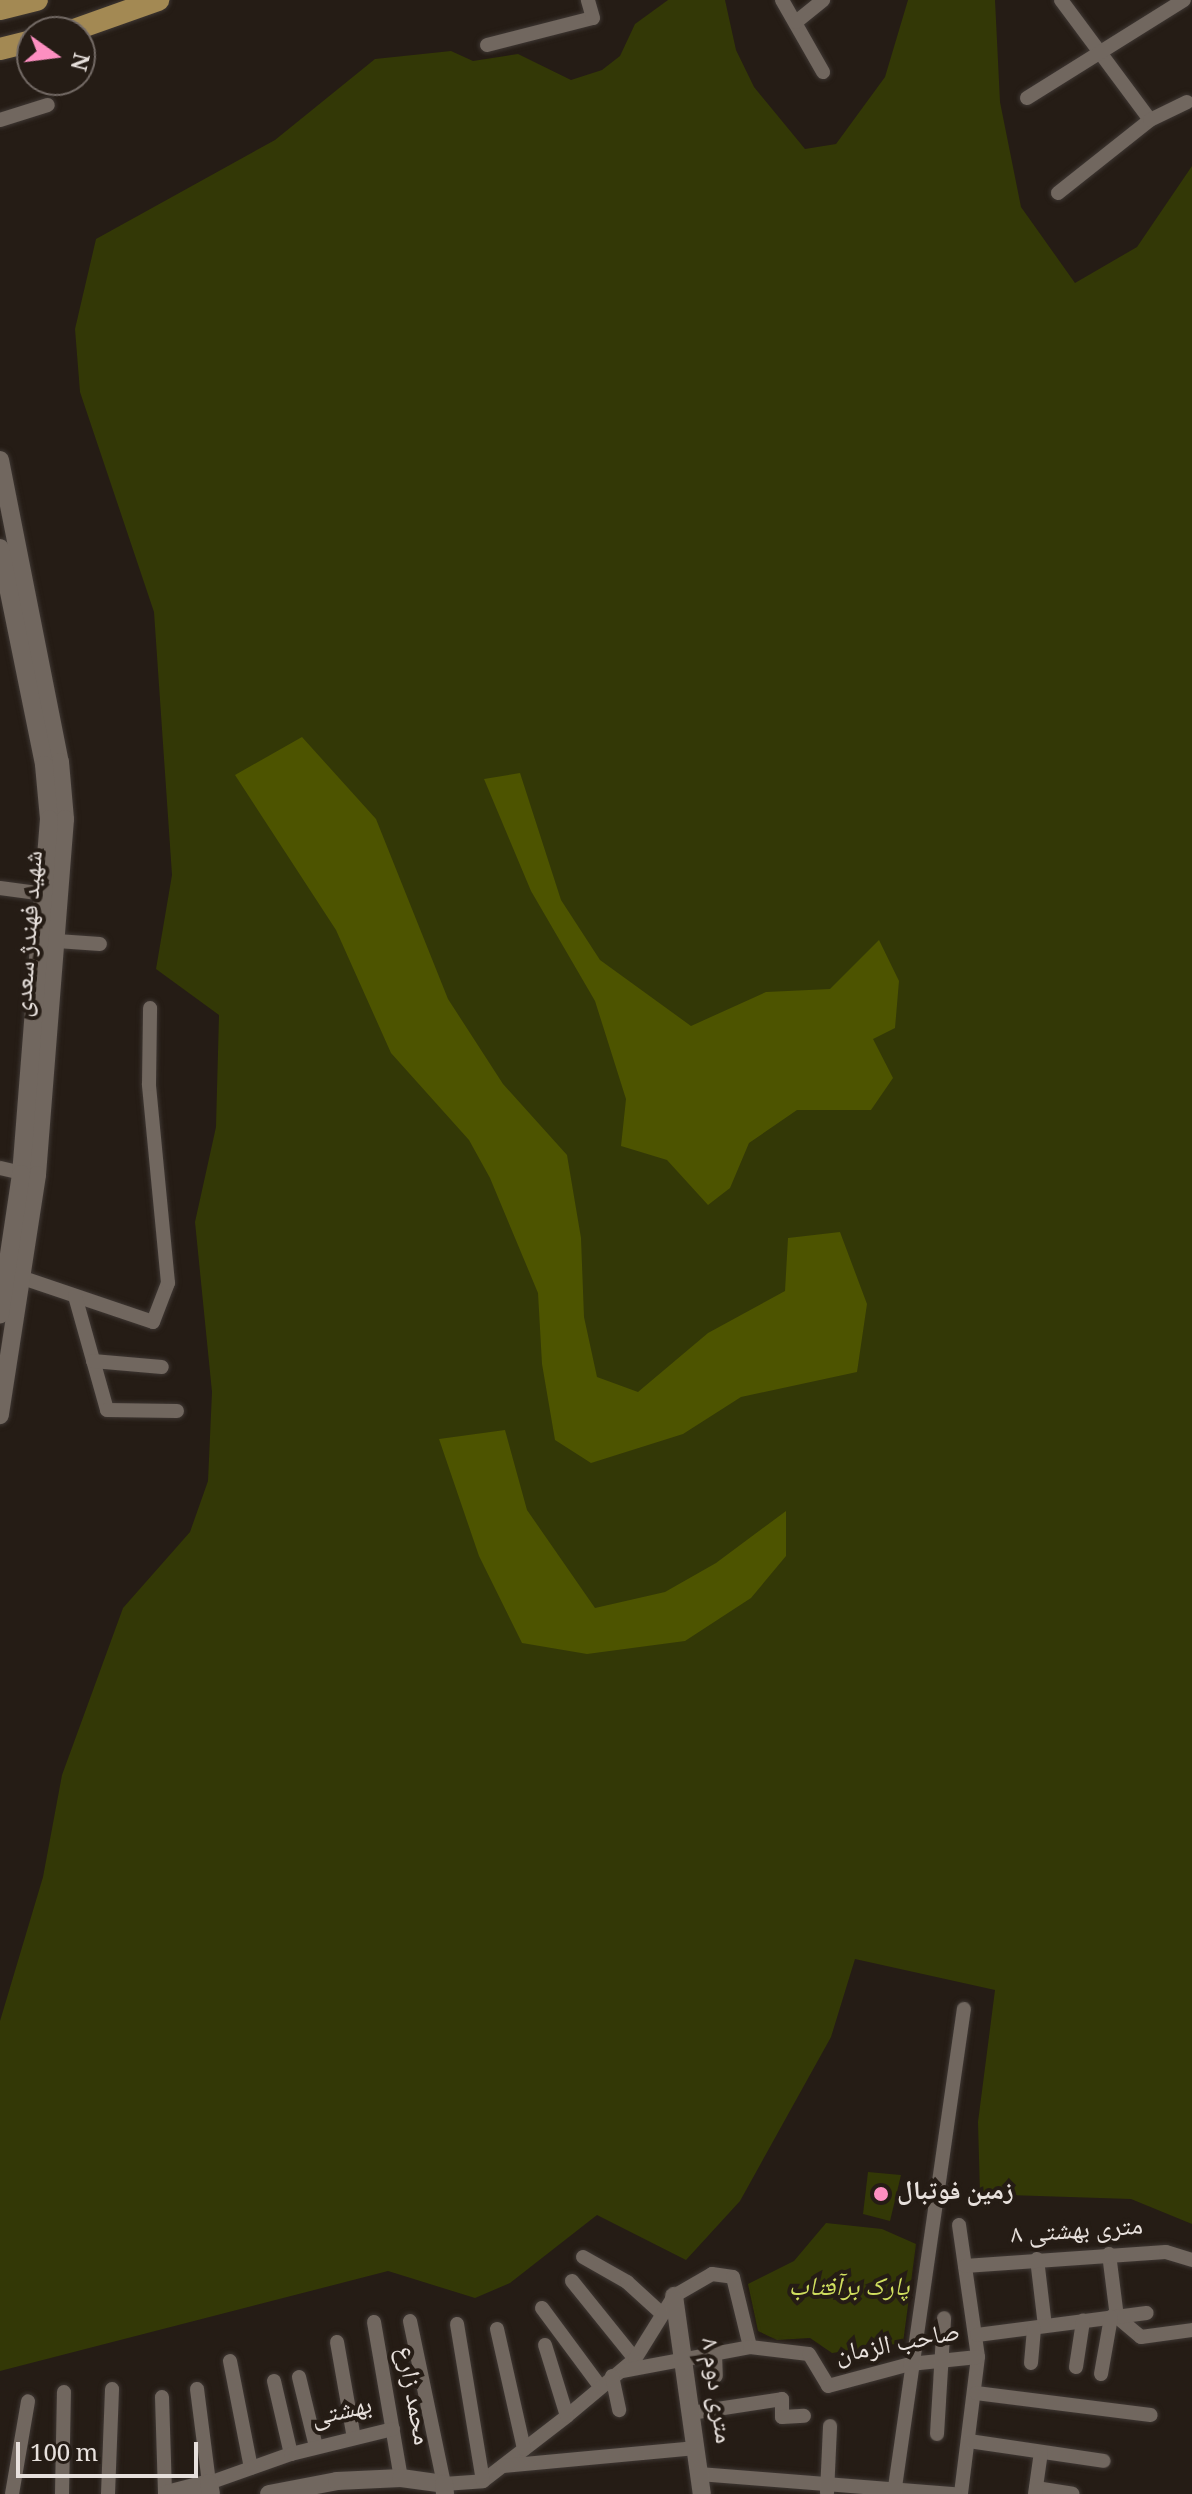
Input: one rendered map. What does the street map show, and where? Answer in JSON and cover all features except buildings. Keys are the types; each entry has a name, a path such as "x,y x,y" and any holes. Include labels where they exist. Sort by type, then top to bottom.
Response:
{"main road":[{"path":"0,9 37,0"},
{"path":"96,22 158,0"}],"street":[{"path":"487,45 593,18 588,0"},
{"path":"782,0 823,72"},
{"path":"796,22 823,0"},
{"path":"1061,0 1150,120"},
{"path":"1027,98 1184,0"},
{"path":"1058,193 1150,120 1187,102"},
{"path":"0,120 48,105"},
{"name":"شهید فهندژ سعدی","path":"0,460 15,615 44,765 49,819 23,1278 0,1415"},
{"name":"شهید فهندژ سعدی","path":"0,548 65,819 57,941 29,1174 0,1314"},
{"path":"0,888 45,894"},
{"path":"57,941 100,944"},
{"path":"23,1278 153,1322 168,1283 149,1084 150,1008"},
{"path":"0,1168 29,1174"},
{"path":"75,1296 107,1410 177,1411"},
{"path":"93,1361 162,1367"},
{"path":"895,2490 910,2364 964,2009"},
{"path":"959,2225 978,2357 976,2393 961,2494"},
{"name":"۸ متری بهشتی","path":"965,2266 1166,2252 1192,2260"},
{"path":"1101,2374 1114,2317 1109,2254"},
{"path":"583,2257 627,2282 662,2314"},
{"path":"1031,2363 1040,2327 1037,2259"},
{"path":"272,2494 401,2478 444,2489 483,2481 567,2416 599,2385 635,2359 674,2296 712,2274 733,2277 750,2347 616,2374"},
{"path":"572,2281 635,2359"},
{"name":"۸ متری دوم","path":"674,2296 702,2494"},
{"path":"542,2308 599,2385"},
{"path":"977,2335 1147,2313"},
{"path":"1114,2317 1141,2337 1192,2330"},
{"path":"937,2434 944,2318"},
{"path":"410,2321 444,2489"},
{"path":"1076,2367 1083,2321"},
{"name":"محمد زارع","path":"374,2322 401,2478"},
{"path":"457,2324 483,2481"},
{"path":"497,2329 524,2449"},
{"path":"337,2342 354,2438"},
{"path":"545,2345 567,2416"},
{"name":"صاحب الزمان","path":"750,2347 809,2354 828,2386 910,2364 978,2357"},
{"path":"715,2353 716,2376"},
{"path":"230,2361 251,2468"},
{"path":"616,2374 619,2410"},
{"path":"299,2377 316,2447"},
{"path":"274,2381 291,2454"},
{"path":"108,2494 112,2389"},
{"path":"197,2389 210,2489"},
{"path":"62,2494 64,2392"},
{"path":"976,2393 1151,2415"},
{"path":"162,2397 166,2494"},
{"path":"691,2413 782,2399 782,2417 804,2416"},
{"path":"12,2494 28,2401"},
{"path":"827,2490 830,2426"},
{"name":"بهشتی","path":"166,2494 210,2489 251,2468 291,2454 393,2429"},
{"path":"969,2441 1104,2461"},
{"path":"502,2466 696,2448"},
{"path":"1041,2452 1036,2491 1073,2494"},
{"path":"699,2474 827,2490 955,2494"}],"green space":[{"path":"668,0 725,0 736,50 754,87 805,149 836,144 885,77 908,0 995,0 1000,102 1021,207 1075,283 1137,247 1192,166 1192,2224 1131,2199 980,2194 978,2122 995,1990 855,1959 831,2037 740,2201 686,2260 597,2215 510,2283 475,2298 388,2271 0,2371 0,2021 43,1877 62,1775 123,1608 190,1532 208,1481 212,1392 195,1222 216,1127 219,1015 156,969 172,875 154,612 80,392 75,329 96,239 275,140 375,59 451,51 473,61 518,54 571,80 602,70 620,56 635,24"},
{"path":"302,737 376,819 448,999 503,1084 567,1155 581,1238 584,1317 597,1377 638,1392 708,1333 785,1291 788,1238 840,1232 867,1304 857,1372 741,1397 683,1434 591,1463 555,1440 542,1364 538,1293 490,1178 469,1140 391,1053 336,930 235,775"},
{"path":"520,773 561,900 600,960 691,1026 766,992 830,989 879,940 899,981 895,1028 873,1039 893,1078 871,1110 797,1110 749,1143 730,1188 708,1205 667,1160 621,1146 626,1099 595,1001 531,891 484,779"},
{"path":"505,1430 527,1510 595,1608 665,1592 716,1563 786,1511 786,1556 751,1598 685,1641 587,1654 522,1643 479,1556 439,1439"},
{"name":"زمین فوتبال","path":"868,2172 901,2175 890,2221 863,2214"},
{"name":"پارک برآفتاب","path":"826,2223 882,2229 916,2244 903,2343 832,2353 810,2338 777,2340 758,2331 748,2284 794,2261"}],"place":[{"name":"زمین فوتبال","path":"881,2194"}]}
